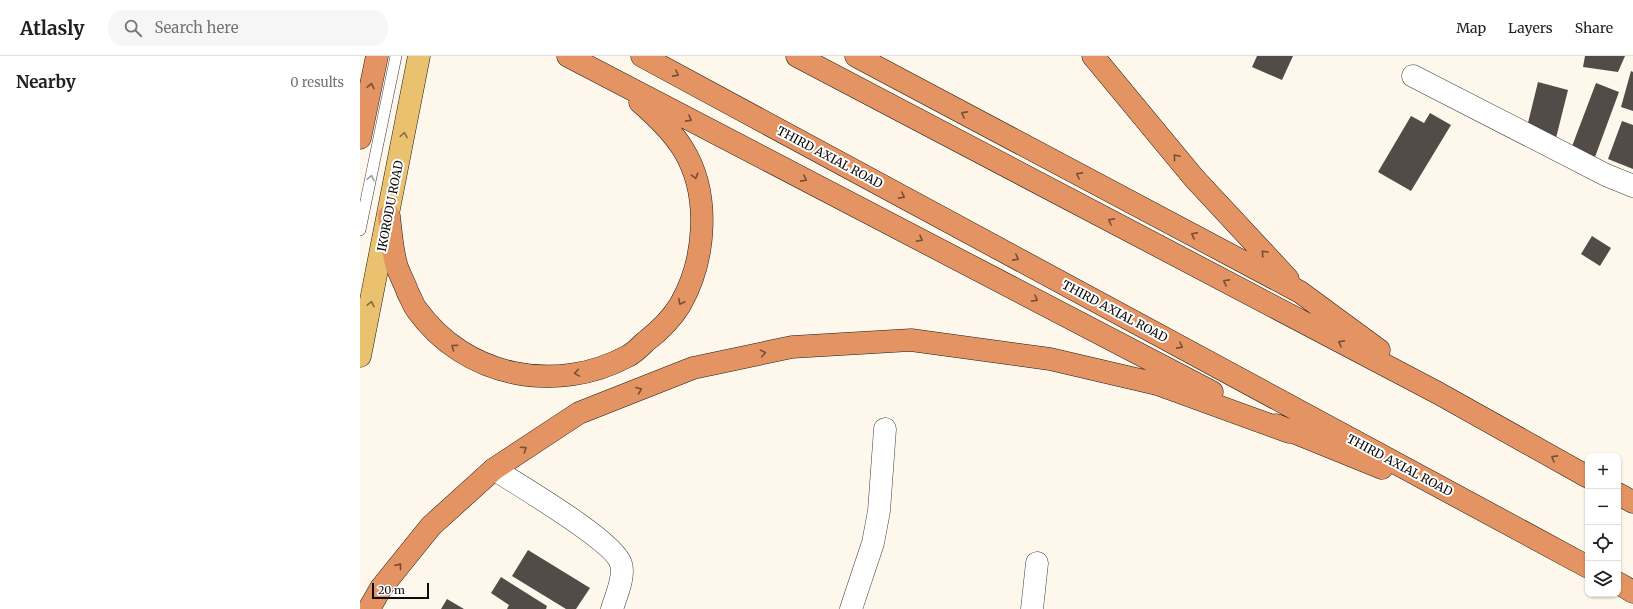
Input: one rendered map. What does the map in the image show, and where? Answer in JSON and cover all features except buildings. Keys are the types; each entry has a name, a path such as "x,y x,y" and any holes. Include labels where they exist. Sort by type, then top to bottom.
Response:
{"highway":[{"path":"360,138 377,56"},
{"path":"568,56 1289,432"},
{"name":"THIRD AXIAL ROAD","path":"642,56 1585,565"},
{"path":"797,56 1438,393 1585,475"},
{"path":"856,56 1300,292 1438,393"},
{"path":"1093,56 1194,178 1300,292"},
{"path":"389,216 396,266 416,309 432,328 453,347 477,361 508,373 550,377 593,370 629,356 660,330 680,305 694,272 701,239 701,205 695,174 684,149 667,127 641,102 606,76"},
{"path":"369,609 381,588 431,526 494,469 579,413 692,368 792,347 911,340 1050,359 1157,384 1289,432 1473,504"},
{"path":"1621,496 1633,502"},
{"path":"1621,585 1633,592"}],"main road":[{"name":"IKORODU ROAD","path":"360,356 389,216 419,56"}],"street":[{"path":"1413,76 1599,171 1633,186"},
{"path":"851,609 873,543 878,517 885,429"},
{"path":"494,469 585,527 615,553 622,564 621,577 612,609"},
{"path":"1032,609 1037,563"}],"lane":[{"path":"360,230 396,56"}]}
